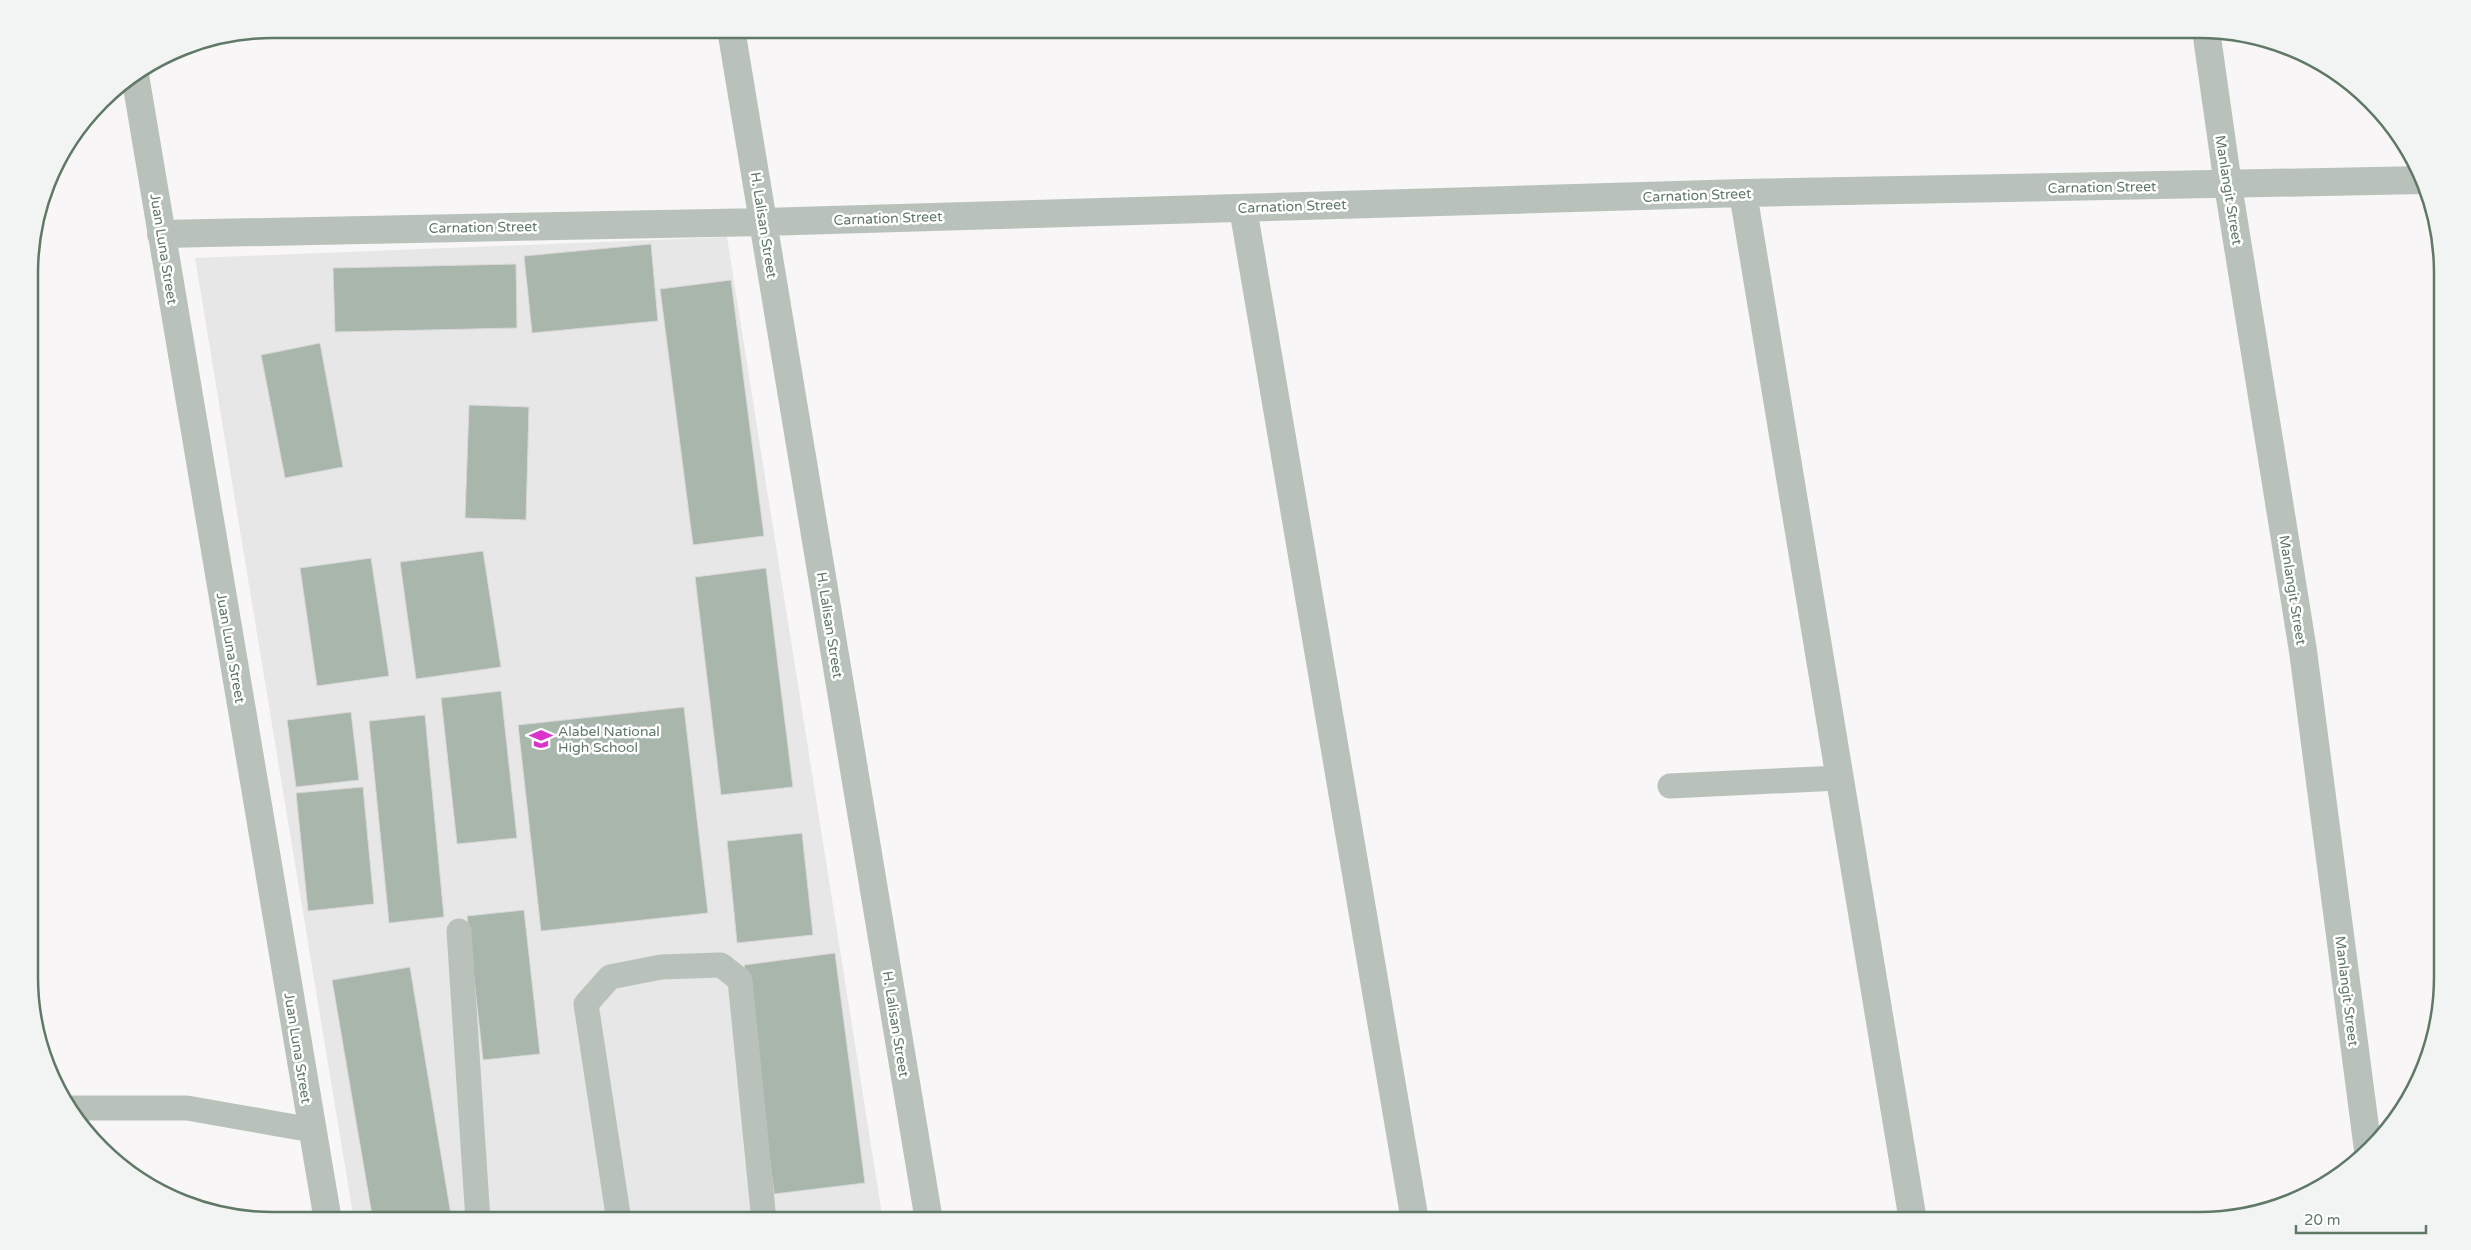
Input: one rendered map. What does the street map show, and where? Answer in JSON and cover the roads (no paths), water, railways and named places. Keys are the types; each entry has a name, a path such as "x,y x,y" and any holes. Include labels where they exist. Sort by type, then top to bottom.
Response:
{"street":[{"name":"H. Lalisan Street","path":"732,38 928,1212"},
{"name":"Manlangit Street","path":"2207,38 2228,185 2303,651 2367,1142"},
{"name":"Juan Luna Street","path":"136,81 326,1212"},
{"name":"Carnation Street","path":"161,234 763,222 1743,193 2415,180"},
{"path":"1743,193 1911,1212"},
{"path":"1243,208 1413,1212"}],"lane":[{"path":"1670,786 1840,778"},
{"path":"460,931 477,1212"},
{"path":"618,1212 586,1004 610,977 661,968 721,965 740,980 763,1212"},
{"path":"77,1108 187,1108 312,1130"}],"place":[{"name":"Alabel National High School","path":"541,739"}]}
